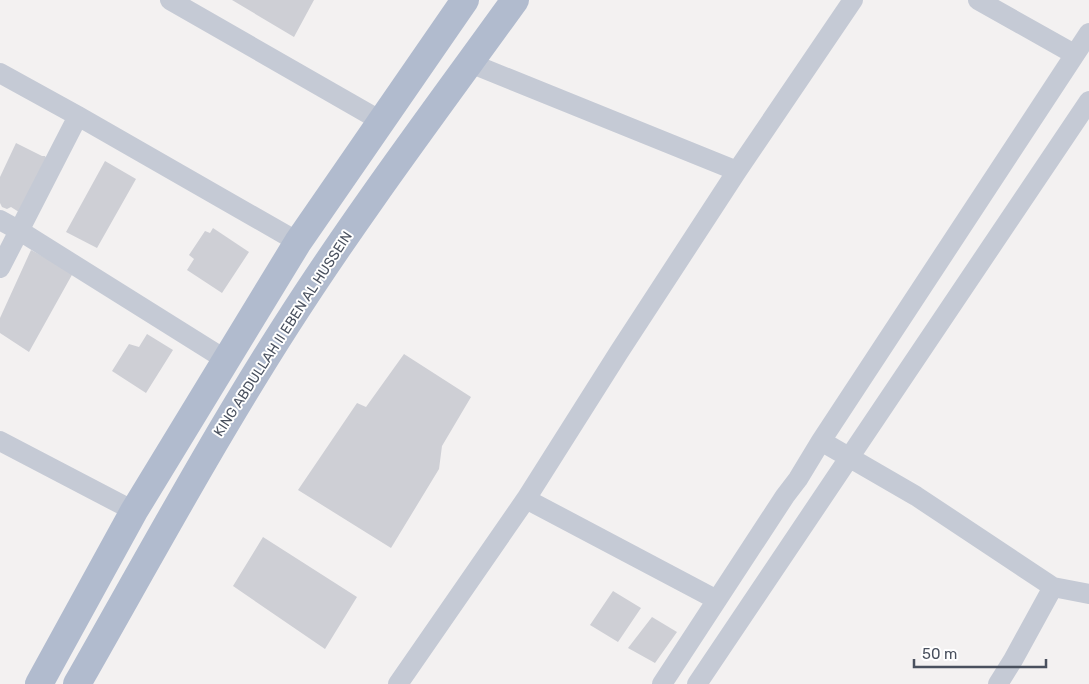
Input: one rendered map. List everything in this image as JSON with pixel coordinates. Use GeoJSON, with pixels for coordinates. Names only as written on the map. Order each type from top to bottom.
{"type":"FeatureCollection","features":[{"type":"Feature","properties":{"kind":"main road"},"geometry":{"type":"LineString","coordinates":[[40,684],[134,511],[298,242],[465,0]]}},
{"type":"Feature","properties":{"kind":"main road","name":"KING ABDULLAH II EBEN AL HUSSEIN"},"geometry":{"type":"LineString","coordinates":[[77,684],[218,437],[287,324],[350,229],[515,0]]}},
{"type":"Feature","properties":{"kind":"street"},"geometry":{"type":"LineString","coordinates":[[170,0],[381,121]]}},
{"type":"Feature","properties":{"kind":"street"},"geometry":{"type":"LineString","coordinates":[[398,684],[526,499],[737,171],[853,0]]}},
{"type":"Feature","properties":{"kind":"street"},"geometry":{"type":"LineString","coordinates":[[978,0],[1074,54]]}},
{"type":"Feature","properties":{"kind":"street"},"geometry":{"type":"LineString","coordinates":[[662,684],[1089,32]]}},
{"type":"Feature","properties":{"kind":"street"},"geometry":{"type":"LineString","coordinates":[[470,62],[737,171]]}},
{"type":"Feature","properties":{"kind":"street"},"geometry":{"type":"LineString","coordinates":[[0,73],[298,242]]}},
{"type":"Feature","properties":{"kind":"street"},"geometry":{"type":"LineString","coordinates":[[697,684],[1089,101]]}},
{"type":"Feature","properties":{"kind":"street"},"geometry":{"type":"LineString","coordinates":[[0,268],[78,116]]}},
{"type":"Feature","properties":{"kind":"street"},"geometry":{"type":"LineString","coordinates":[[0,220],[226,360]]}},
{"type":"Feature","properties":{"kind":"street"},"geometry":{"type":"LineString","coordinates":[[821,441],[916,496],[1053,587],[1089,594]]}},
{"type":"Feature","properties":{"kind":"street"},"geometry":{"type":"LineString","coordinates":[[1,445],[134,511]]}},
{"type":"Feature","properties":{"kind":"street"},"geometry":{"type":"LineString","coordinates":[[526,499],[717,600]]}},
{"type":"Feature","properties":{"kind":"street"},"geometry":{"type":"LineString","coordinates":[[998,684],[1053,587]]}},
{"type":"Feature","properties":{"kind":"building"},"geometry":{"type":"Polygon","coordinates":[[[232,0],[314,0],[294,37],[232,0]]]}},
{"type":"Feature","properties":{"kind":"building"},"geometry":{"type":"Polygon","coordinates":[[[16,143],[45,156],[50,165],[22,214],[11,207],[7,209],[2,207],[0,203],[0,177],[16,143]]]}},
{"type":"Feature","properties":{"kind":"building"},"geometry":{"type":"Polygon","coordinates":[[[105,161],[136,179],[97,248],[66,232],[105,161]]]}},
{"type":"Feature","properties":{"kind":"building"},"geometry":{"type":"Polygon","coordinates":[[[213,228],[249,252],[222,293],[187,270],[194,259],[189,255],[205,231],[210,233],[213,228]]]}},
{"type":"Feature","properties":{"kind":"building"},"geometry":{"type":"Polygon","coordinates":[[[31,250],[73,273],[29,352],[0,333],[0,318],[31,250]]]}},
{"type":"Feature","properties":{"kind":"building"},"geometry":{"type":"Polygon","coordinates":[[[147,334],[173,350],[146,393],[112,371],[129,344],[139,347],[147,334]]]}},
{"type":"Feature","properties":{"kind":"building"},"geometry":{"type":"Polygon","coordinates":[[[404,354],[471,397],[442,446],[439,469],[391,548],[298,490],[357,403],[366,407],[404,354]]]}},
{"type":"Feature","properties":{"kind":"building"},"geometry":{"type":"Polygon","coordinates":[[[263,537],[357,597],[325,649],[233,586],[263,537]]]}},
{"type":"Feature","properties":{"kind":"building"},"geometry":{"type":"Polygon","coordinates":[[[613,591],[641,608],[618,642],[590,625],[613,591]]]}},
{"type":"Feature","properties":{"kind":"building"},"geometry":{"type":"Polygon","coordinates":[[[652,617],[677,632],[655,663],[628,648],[652,617]]]}}]}
